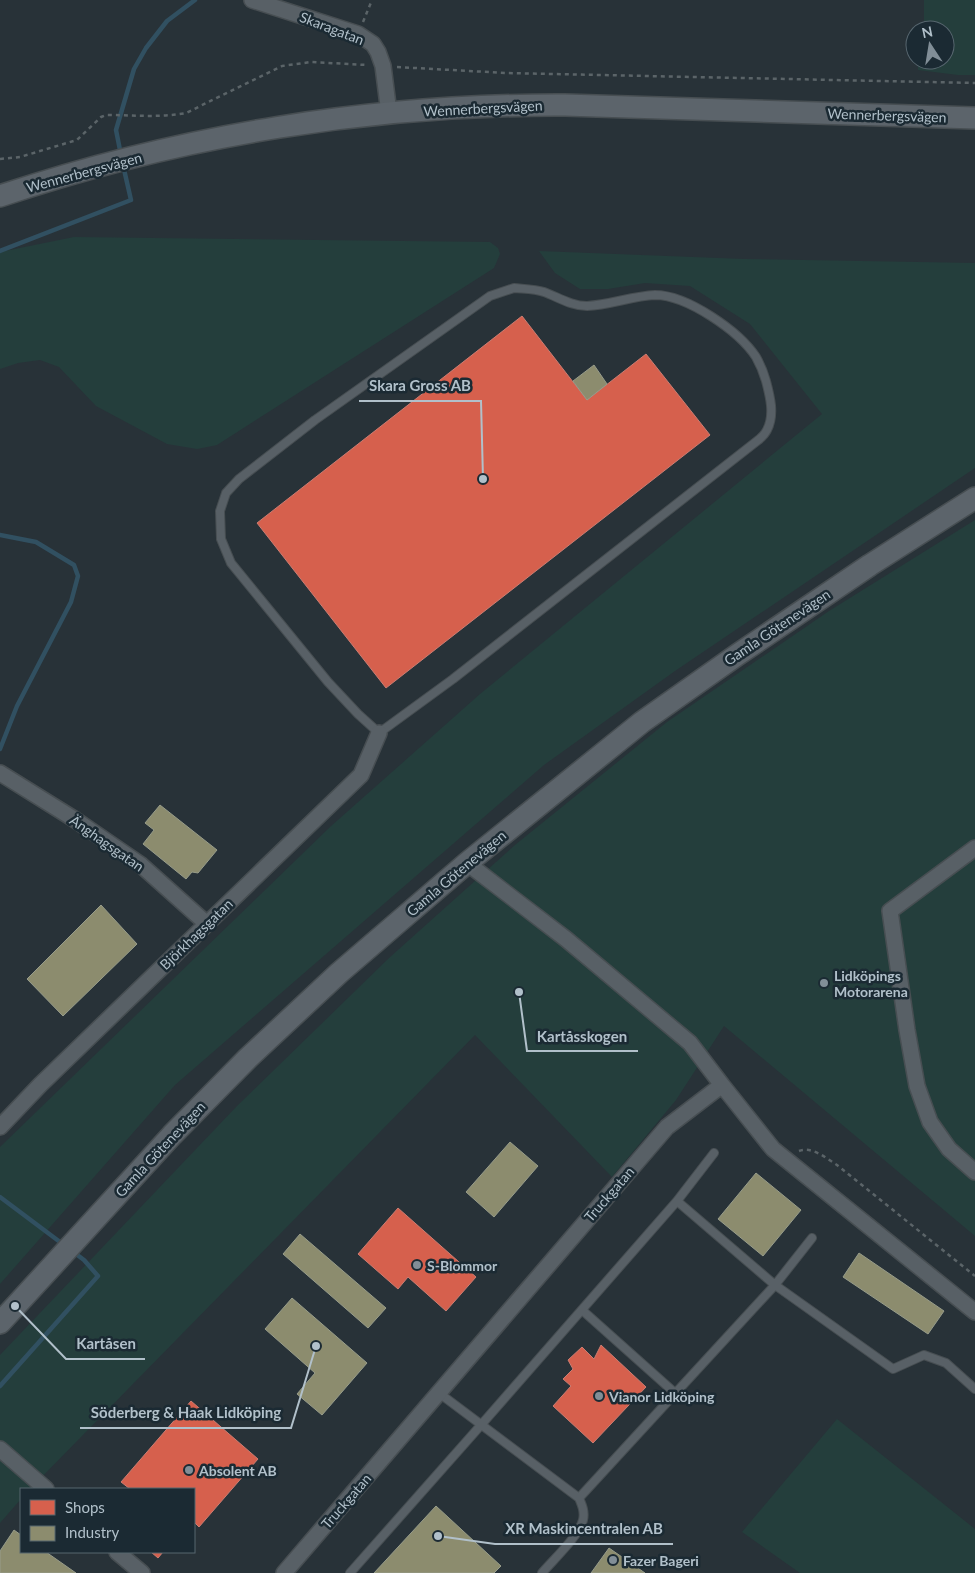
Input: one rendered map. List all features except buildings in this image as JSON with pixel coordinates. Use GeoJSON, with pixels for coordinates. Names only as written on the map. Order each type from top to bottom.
{"type":"FeatureCollection","features":[{"type":"Feature","properties":{"kind":"street","name":"Skaragatan"},"geometry":{"type":"LineString","coordinates":[[252,0],[358,34],[372,44],[383,66],[389,113]]}},
{"type":"Feature","properties":{"kind":"street","name":"Wennerbergsvägen"},"geometry":{"type":"LineString","coordinates":[[0,196],[94,168],[192,144],[310,122],[389,113],[484,106],[565,105],[975,118]]}},
{"type":"Feature","properties":{"kind":"street","name":"Gamla Götenevägen"},"geometry":{"type":"LineString","coordinates":[[0,1323],[172,1135],[248,1058],[339,973],[467,863],[642,722],[854,575],[975,498]]}},
{"type":"Feature","properties":{"kind":"street","name":"Björkhagsgatan"},"geometry":{"type":"LineString","coordinates":[[0,1127],[40,1085],[361,774],[379,733]]}},
{"type":"Feature","properties":{"kind":"street","name":"Änghagsgatan"},"geometry":{"type":"LineString","coordinates":[[0,773],[141,865],[207,924]]}},
{"type":"Feature","properties":{"kind":"street"},"geometry":{"type":"LineString","coordinates":[[975,848],[890,911],[917,1086],[930,1122],[949,1149],[975,1172]]}},
{"type":"Feature","properties":{"kind":"street"},"geometry":{"type":"LineString","coordinates":[[467,863],[566,939],[690,1043],[773,1150],[975,1312]]}},
{"type":"Feature","properties":{"kind":"street","name":"Truckgatan"},"geometry":{"type":"LineString","coordinates":[[284,1573],[667,1127],[722,1085]]}},
{"type":"Feature","properties":{"kind":"street"},"geometry":{"type":"LineString","coordinates":[[0,1449],[45,1488]]}},
{"type":"Feature","properties":{"kind":"street"},"geometry":{"type":"LineString","coordinates":[[118,1553],[142,1573]]}},
{"type":"Feature","properties":{"kind":"lane"},"geometry":{"type":"LineString","coordinates":[[514,288],[543,292],[566,302],[587,306],[637,296],[657,295],[681,300],[700,309],[742,341],[756,357],[765,378],[770,399],[771,418],[767,430],[758,441],[476,661],[379,733],[328,682],[231,563],[220,539],[220,511],[226,493],[232,486],[315,420],[490,296],[514,288]]}},
{"type":"Feature","properties":{"kind":"lane"},"geometry":{"type":"LineString","coordinates":[[350,1573],[582,1310],[676,1201],[714,1153]]}},
{"type":"Feature","properties":{"kind":"lane"},"geometry":{"type":"LineString","coordinates":[[676,1201],[774,1285],[893,1369],[924,1356],[946,1362],[975,1389]]}},
{"type":"Feature","properties":{"kind":"lane"},"geometry":{"type":"LineString","coordinates":[[579,1498],[774,1285],[812,1238]]}},
{"type":"Feature","properties":{"kind":"lane"},"geometry":{"type":"LineString","coordinates":[[582,1310],[675,1394]]}},
{"type":"Feature","properties":{"kind":"lane"},"geometry":{"type":"LineString","coordinates":[[439,1393],[579,1498],[584,1510],[584,1519],[579,1530],[542,1573]]}},
{"type":"Feature","properties":{"kind":"path"},"geometry":{"type":"LineString","coordinates":[[358,34],[372,0]]}},
{"type":"Feature","properties":{"kind":"path"},"geometry":{"type":"LineString","coordinates":[[0,159],[20,157],[77,140],[106,115],[170,116],[186,114],[282,66],[311,62],[506,73],[975,83]]}},
{"type":"Feature","properties":{"kind":"path"},"geometry":{"type":"LineString","coordinates":[[784,1158],[804,1149],[813,1150],[837,1165],[975,1276]]}},
{"type":"Feature","properties":{"kind":"green space"},"geometry":{"type":"Polygon","coordinates":[[[924,0],[975,0],[975,75],[918,70],[955,70],[955,20],[924,20],[924,0]]]}},
{"type":"Feature","properties":{"kind":"green space"},"geometry":{"type":"Polygon","coordinates":[[[74,237],[490,242],[498,248],[500,254],[494,268],[217,445],[197,449],[167,444],[96,406],[59,367],[40,360],[18,363],[0,369],[0,252],[74,237]]]}},
{"type":"Feature","properties":{"kind":"green space"},"geometry":{"type":"Polygon","coordinates":[[[539,251],[744,259],[975,263],[975,468],[675,671],[544,765],[175,1085],[0,1284],[0,1147],[330,827],[480,694],[822,414],[750,324],[690,286],[645,283],[608,289],[580,289],[555,273],[539,251]]]}},
{"type":"Feature","properties":{"kind":"green space"},"geometry":{"type":"Polygon","coordinates":[[[975,520],[975,1236],[724,1026],[676,1100],[612,1177],[475,1035],[31,1488],[20,1488],[20,1500],[0,1523],[0,1355],[237,1106],[389,958],[515,845],[667,722],[829,611],[975,520]]]}},
{"type":"Feature","properties":{"kind":"green space"},"geometry":{"type":"Polygon","coordinates":[[[837,1419],[975,1529],[975,1573],[800,1573],[742,1532],[837,1419]]]}},
{"type":"Feature","properties":{"kind":"waterway"},"geometry":{"type":"LineString","coordinates":[[121,155],[116,130],[134,69],[146,48],[167,21],[195,0]]}},
{"type":"Feature","properties":{"kind":"waterway"},"geometry":{"type":"LineString","coordinates":[[0,251],[131,200],[123,165]]}},
{"type":"Feature","properties":{"kind":"waterway"},"geometry":{"type":"LineString","coordinates":[[0,535],[36,542],[74,565],[78,576],[71,602],[17,706],[0,749]]}},
{"type":"Feature","properties":{"kind":"waterway"},"geometry":{"type":"LineString","coordinates":[[0,1197],[64,1245]]}},
{"type":"Feature","properties":{"kind":"waterway"},"geometry":{"type":"LineString","coordinates":[[0,1386],[98,1276],[84,1260],[72,1251]]}},
{"type":"Feature","properties":{"kind":"place","name":"Skara Gross AB"},"geometry":{"type":"Point","coordinates":[483,479]}},
{"type":"Feature","properties":{"kind":"place","name":"Lidköpings Motorarena"},"geometry":{"type":"Point","coordinates":[824,983]}},
{"type":"Feature","properties":{"kind":"place","name":"Kartåsskogen"},"geometry":{"type":"Point","coordinates":[519,992]}},
{"type":"Feature","properties":{"kind":"place","name":"S-Blommor"},"geometry":{"type":"Point","coordinates":[417,1265]}},
{"type":"Feature","properties":{"kind":"place","name":"Kartåsen"},"geometry":{"type":"Point","coordinates":[15,1306]}},
{"type":"Feature","properties":{"kind":"place","name":"Söderberg & Haak Lidköping"},"geometry":{"type":"Point","coordinates":[316,1346]}},
{"type":"Feature","properties":{"kind":"place","name":"Vianor Lidköping"},"geometry":{"type":"Point","coordinates":[599,1396]}},
{"type":"Feature","properties":{"kind":"place","name":"Absolent AB"},"geometry":{"type":"Point","coordinates":[189,1470]}},
{"type":"Feature","properties":{"kind":"place","name":"XR Maskincentralen AB"},"geometry":{"type":"Point","coordinates":[438,1536]}},
{"type":"Feature","properties":{"kind":"place","name":"Fazer Bageri"},"geometry":{"type":"Point","coordinates":[613,1560]}}]}
